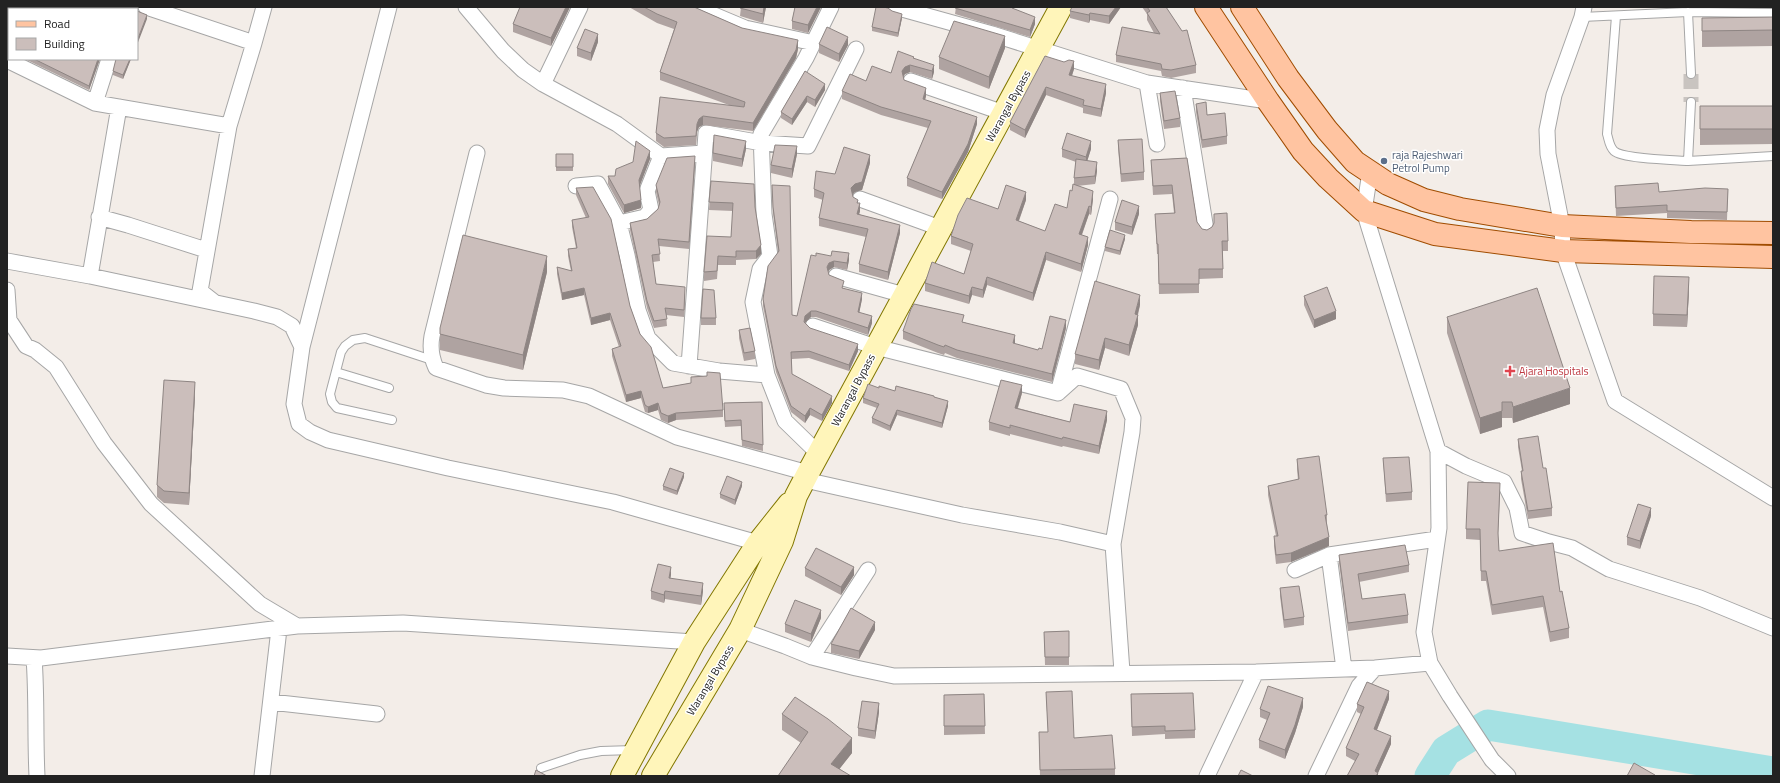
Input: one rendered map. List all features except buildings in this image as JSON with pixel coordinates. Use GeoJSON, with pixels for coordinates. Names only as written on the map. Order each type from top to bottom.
{"type":"FeatureCollection","features":[{"type":"Feature","properties":{"kind":"main road","name":"Warangal Bypass"},"geometry":{"type":"LineString","coordinates":[[653,776],[740,630],[782,542],[803,483],[940,228],[1039,49],[1060,7]]}},
{"type":"Feature","properties":{"kind":"main road"},"geometry":{"type":"LineString","coordinates":[[1206,7],[1303,151],[1328,178],[1364,211],[1435,234],[1563,251],[1773,257]]}},
{"type":"Feature","properties":{"kind":"main road"},"geometry":{"type":"LineString","coordinates":[[1242,7],[1288,78],[1327,130],[1355,162],[1388,184],[1424,200],[1460,209],[1562,226],[1691,232],[1773,233]]}},
{"type":"Feature","properties":{"kind":"main road"},"geometry":{"type":"LineString","coordinates":[[622,776],[694,642],[758,543],[803,483]]}},
{"type":"Feature","properties":{"kind":"street"},"geometry":{"type":"LineString","coordinates":[[146,7],[254,43]]}},
{"type":"Feature","properties":{"kind":"street"},"geometry":{"type":"LineString","coordinates":[[214,302],[200,291],[206,250],[229,126],[264,7]]}},
{"type":"Feature","properties":{"kind":"street"},"geometry":{"type":"LineString","coordinates":[[389,7],[302,346],[294,404],[299,424],[310,432],[328,440],[448,468],[613,502],[758,543]]}},
{"type":"Feature","properties":{"kind":"street"},"geometry":{"type":"LineString","coordinates":[[466,7],[503,52],[523,70],[543,84],[616,124],[661,156],[704,153]]}},
{"type":"Feature","properties":{"kind":"street"},"geometry":{"type":"LineString","coordinates":[[543,84],[580,7]]}},
{"type":"Feature","properties":{"kind":"street"},"geometry":{"type":"LineString","coordinates":[[819,454],[785,421],[766,375],[753,302],[760,269],[770,256],[764,214],[761,134],[806,58],[831,7]]}},
{"type":"Feature","properties":{"kind":"street"},"geometry":{"type":"LineString","coordinates":[[895,7],[937,13],[1039,49],[1147,83],[1268,101]]}},
{"type":"Feature","properties":{"kind":"street"},"geometry":{"type":"LineString","coordinates":[[702,8],[745,28],[814,43]]}},
{"type":"Feature","properties":{"kind":"street"},"geometry":{"type":"LineString","coordinates":[[1583,12],[1554,95],[1547,130],[1548,154],[1562,226],[1563,251],[1615,401],[1773,498]]}},
{"type":"Feature","properties":{"kind":"street"},"geometry":{"type":"LineString","coordinates":[[689,366],[706,133],[762,143],[808,146],[856,49]]}},
{"type":"Feature","properties":{"kind":"street"},"geometry":{"type":"LineString","coordinates":[[7,60],[95,103],[229,126]]}},
{"type":"Feature","properties":{"kind":"street"},"geometry":{"type":"LineString","coordinates":[[95,103],[109,60]]}},
{"type":"Feature","properties":{"kind":"street"},"geometry":{"type":"LineString","coordinates":[[911,81],[1004,113]]}},
{"type":"Feature","properties":{"kind":"street"},"geometry":{"type":"LineString","coordinates":[[1147,83],[1157,144]]}},
{"type":"Feature","properties":{"kind":"street"},"geometry":{"type":"LineString","coordinates":[[1184,88],[1206,230]]}},
{"type":"Feature","properties":{"kind":"street"},"geometry":{"type":"LineString","coordinates":[[90,276],[119,107]]}},
{"type":"Feature","properties":{"kind":"street"},"geometry":{"type":"LineString","coordinates":[[477,153],[432,336],[430,347],[432,360],[436,368],[486,385],[504,388],[563,390],[588,396],[678,437],[803,483],[962,515],[1060,532],[1113,544]]}},
{"type":"Feature","properties":{"kind":"street"},"geometry":{"type":"LineString","coordinates":[[619,223],[645,217],[651,210],[648,191],[661,156]]}},
{"type":"Feature","properties":{"kind":"street"},"geometry":{"type":"LineString","coordinates":[[1370,172],[1364,211],[1438,451],[1439,528],[1424,632],[1430,663],[1492,760],[1508,776]]}},
{"type":"Feature","properties":{"kind":"street"},"geometry":{"type":"LineString","coordinates":[[576,186],[598,184],[619,223],[638,310],[648,338],[673,363],[719,371],[766,375]]}},
{"type":"Feature","properties":{"kind":"street"},"geometry":{"type":"LineString","coordinates":[[1058,394],[1110,198]]}},
{"type":"Feature","properties":{"kind":"street"},"geometry":{"type":"LineString","coordinates":[[860,199],[940,228]]}},
{"type":"Feature","properties":{"kind":"street"},"geometry":{"type":"LineString","coordinates":[[99,217],[128,224],[206,250]]}},
{"type":"Feature","properties":{"kind":"street"},"geometry":{"type":"LineString","coordinates":[[7,261],[90,276],[277,317],[292,326],[302,346]]}},
{"type":"Feature","properties":{"kind":"street"},"geometry":{"type":"LineString","coordinates":[[836,276],[904,295]]}},
{"type":"Feature","properties":{"kind":"street"},"geometry":{"type":"LineString","coordinates":[[7,290],[10,320],[26,346],[35,350],[56,367],[104,443],[151,504],[260,604],[297,626]]}},
{"type":"Feature","properties":{"kind":"street"},"geometry":{"type":"LineString","coordinates":[[813,326],[876,347],[1058,394]]}},
{"type":"Feature","properties":{"kind":"street"},"geometry":{"type":"LineString","coordinates":[[1058,394],[1077,376],[1121,389],[1133,418],[1132,432],[1113,544],[1122,672]]}},
{"type":"Feature","properties":{"kind":"street"},"geometry":{"type":"LineString","coordinates":[[1438,451],[1466,466],[1504,482],[1517,508],[1522,533],[1572,548],[1609,568],[1700,598],[1773,628]]}},
{"type":"Feature","properties":{"kind":"street"},"geometry":{"type":"LineString","coordinates":[[1295,570],[1329,555],[1437,539]]}},
{"type":"Feature","properties":{"kind":"street"},"geometry":{"type":"LineString","coordinates":[[1329,555],[1344,669]]}},
{"type":"Feature","properties":{"kind":"street"},"geometry":{"type":"LineString","coordinates":[[812,657],[868,570]]}},
{"type":"Feature","properties":{"kind":"street"},"geometry":{"type":"LineString","coordinates":[[7,656],[34,658],[297,626],[403,623],[694,642]]}},
{"type":"Feature","properties":{"kind":"street"},"geometry":{"type":"LineString","coordinates":[[262,776],[279,629]]}},
{"type":"Feature","properties":{"kind":"street"},"geometry":{"type":"LineString","coordinates":[[740,630],[812,657],[894,676],[1122,672],[1256,672],[1374,668],[1430,663]]}},
{"type":"Feature","properties":{"kind":"street"},"geometry":{"type":"LineString","coordinates":[[34,658],[36,684],[35,723],[37,776]]}},
{"type":"Feature","properties":{"kind":"street"},"geometry":{"type":"LineString","coordinates":[[1316,776],[1359,686],[1374,668]]}},
{"type":"Feature","properties":{"kind":"street"},"geometry":{"type":"LineString","coordinates":[[1206,776],[1256,672]]}},
{"type":"Feature","properties":{"kind":"street"},"geometry":{"type":"LineString","coordinates":[[271,702],[377,714]]}},
{"type":"Feature","properties":{"kind":"lane"},"geometry":{"type":"LineString","coordinates":[[1583,12],[1616,16],[1688,12],[1773,14]]}},
{"type":"Feature","properties":{"kind":"lane"},"geometry":{"type":"LineString","coordinates":[[1688,12],[1691,74]]}},
{"type":"Feature","properties":{"kind":"lane"},"geometry":{"type":"LineString","coordinates":[[1616,16],[1607,134],[1610,146],[1615,152],[1638,157],[1688,161],[1773,156]]}},
{"type":"Feature","properties":{"kind":"lane"},"geometry":{"type":"LineString","coordinates":[[1688,161],[1691,102]]}},
{"type":"Feature","properties":{"kind":"lane"},"geometry":{"type":"LineString","coordinates":[[392,420],[337,408],[332,402],[330,394],[345,346],[353,340],[365,338],[432,360]]}},
{"type":"Feature","properties":{"kind":"lane"},"geometry":{"type":"LineString","coordinates":[[336,372],[389,388]]}},
{"type":"Feature","properties":{"kind":"lane"},"geometry":{"type":"LineString","coordinates":[[541,768],[580,755],[601,751],[636,750]]}},
{"type":"Feature","properties":{"kind":"waterway"},"geometry":{"type":"LineString","coordinates":[[1430,776],[1446,751],[1488,725],[1773,772]]}},
{"type":"Feature","properties":{"kind":"tunnel"},"geometry":{"type":"LineString","coordinates":[[1691,74],[1691,102]]}},
{"type":"Feature","properties":{"kind":"place","name":"raja Rajeshwari Petrol Pump"},"geometry":{"type":"Point","coordinates":[1384,161]}},
{"type":"Feature","properties":{"kind":"place","name":"Ajara Hospitals"},"geometry":{"type":"Point","coordinates":[1510,371]}}]}
